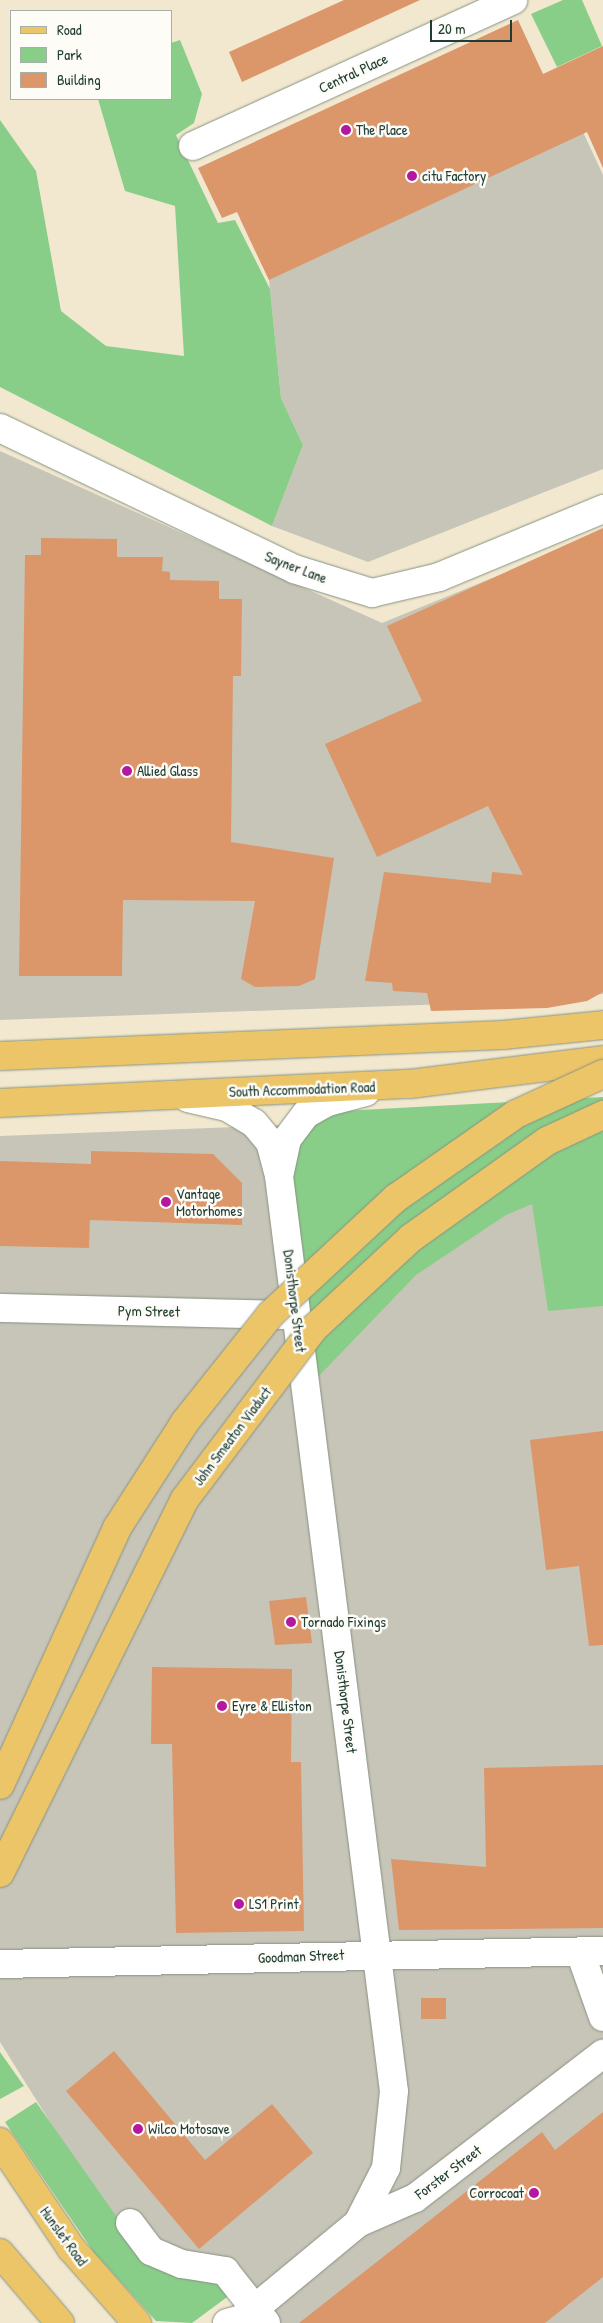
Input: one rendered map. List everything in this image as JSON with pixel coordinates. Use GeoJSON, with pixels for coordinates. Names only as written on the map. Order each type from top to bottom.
{"type":"FeatureCollection","features":[{"type":"Feature","properties":{"kind":"main road"},"geometry":{"type":"LineString","coordinates":[[0,1056],[503,1035],[603,1025]]}},
{"type":"Feature","properties":{"kind":"main road","name":"South Accommodation Road"},"geometry":{"type":"LineString","coordinates":[[0,1103],[148,1094],[410,1084],[603,1060]]}},
{"type":"Feature","properties":{"kind":"main road"},"geometry":{"type":"LineString","coordinates":[[0,1785],[117,1528],[185,1422],[271,1314],[396,1198],[516,1114],[603,1074]]}},
{"type":"Feature","properties":{"kind":"main road","name":"John Smeaton Viaduct"},"geometry":{"type":"LineString","coordinates":[[0,1873],[185,1499],[313,1330],[410,1238],[547,1141],[603,1115]]}},
{"type":"Feature","properties":{"kind":"main road","name":"Hunslet Road"},"geometry":{"type":"LineString","coordinates":[[0,2142],[71,2248],[137,2323]]}},
{"type":"Feature","properties":{"kind":"main road"},"geometry":{"type":"LineString","coordinates":[[2,2257],[60,2323]]}},
{"type":"Feature","properties":{"kind":"street","name":"Central Place"},"geometry":{"type":"LineString","coordinates":[[193,146],[513,0]]}},
{"type":"Feature","properties":{"kind":"street","name":"Sayner Lane"},"geometry":{"type":"LineString","coordinates":[[0,428],[294,569],[372,593],[439,577],[603,509]]}},
{"type":"Feature","properties":{"kind":"street","name":"Donisthorpe Street"},"geometry":{"type":"LineString","coordinates":[[279,1176],[287,1139],[306,1114],[346,1096],[410,1084]]}},
{"type":"Feature","properties":{"kind":"street","name":"Donisthorpe Street"},"geometry":{"type":"LineString","coordinates":[[148,1094],[206,1101],[242,1114],[270,1142],[279,1176],[394,2091],[393,2131],[386,2168],[358,2223]]}},
{"type":"Feature","properties":{"kind":"street","name":"Pym Street"},"geometry":{"type":"LineString","coordinates":[[0,1308],[297,1315]]}},
{"type":"Feature","properties":{"kind":"street","name":"Goodman Street"},"geometry":{"type":"LineString","coordinates":[[0,1964],[378,1954],[592,1952]]}},
{"type":"Feature","properties":{"kind":"street"},"geometry":{"type":"LineString","coordinates":[[592,1952],[603,2018]]}},
{"type":"Feature","properties":{"kind":"street","name":"Forster Street"},"geometry":{"type":"LineString","coordinates":[[246,2319],[358,2223],[415,2198],[603,2054]]}},
{"type":"Feature","properties":{"kind":"street"},"geometry":{"type":"LineString","coordinates":[[130,2223],[151,2251],[182,2264],[225,2270],[246,2319]]}},
{"type":"Feature","properties":{"kind":"shaded area"},"geometry":{"type":"Polygon","coordinates":[[[555,72],[603,175],[603,469],[368,562],[272,526],[303,445],[281,398],[269,280],[240,219],[555,72]]]}},
{"type":"Feature","properties":{"kind":"shaded area"},"geometry":{"type":"Polygon","coordinates":[[[0,451],[382,623],[603,533],[603,994],[529,1001],[0,1020],[0,451]]]}},
{"type":"Feature","properties":{"kind":"shaded area"},"geometry":{"type":"Polygon","coordinates":[[[603,1102],[603,2323],[257,2323],[234,2292],[206,2281],[181,2278],[145,2257],[67,2149],[0,2042],[0,1136],[365,1122],[603,1102]]]}},
{"type":"Feature","properties":{"kind":"green space"},"geometry":{"type":"Polygon","coordinates":[[[563,0],[582,0],[602,46],[557,67],[531,14],[563,0]]]}},
{"type":"Feature","properties":{"kind":"green space"},"geometry":{"type":"Polygon","coordinates":[[[180,40],[202,94],[194,123],[176,135],[218,223],[235,220],[270,289],[281,398],[303,445],[272,526],[0,387],[0,120],[36,171],[61,311],[106,346],[184,356],[175,206],[125,191],[98,100],[172,100],[172,43],[180,40]]]}},
{"type":"Feature","properties":{"kind":"green space"},"geometry":{"type":"Polygon","coordinates":[[[603,1097],[603,1306],[548,1311],[532,1204],[506,1215],[416,1275],[318,1377],[281,1153],[323,1112],[603,1097]]]}},
{"type":"Feature","properties":{"kind":"green space"},"geometry":{"type":"Polygon","coordinates":[[[0,2052],[24,2086],[0,2099],[0,2052]]]}},
{"type":"Feature","properties":{"kind":"green space"},"geometry":{"type":"Polygon","coordinates":[[[36,2102],[145,2257],[181,2278],[226,2280],[234,2292],[192,2323],[156,2321],[93,2251],[5,2122],[36,2102]]]}},
{"type":"Feature","properties":{"kind":"building"},"geometry":{"type":"Polygon","coordinates":[[[344,0],[420,0],[242,82],[229,52],[344,0]]]}},
{"type":"Feature","properties":{"kind":"building"},"geometry":{"type":"Polygon","coordinates":[[[518,20],[543,74],[603,46],[603,168],[587,132],[269,280],[237,212],[222,218],[198,168],[518,20]]]}},
{"type":"Feature","properties":{"kind":"building"},"geometry":{"type":"Polygon","coordinates":[[[603,528],[603,992],[587,1001],[547,1008],[431,1011],[427,993],[393,991],[392,983],[365,981],[384,872],[491,883],[492,872],[523,875],[488,806],[377,857],[325,744],[422,701],[387,626],[603,528]]]}},
{"type":"Feature","properties":{"kind":"building","name":"Allied Glass"},"geometry":{"type":"Polygon","coordinates":[[[41,538],[117,539],[117,557],[163,557],[162,571],[170,572],[170,580],[219,581],[219,599],[242,599],[241,676],[233,676],[231,842],[334,858],[315,979],[299,986],[255,987],[241,979],[255,901],[123,900],[122,976],[19,976],[25,555],[41,555],[41,538]]]}},
{"type":"Feature","properties":{"kind":"building"},"geometry":{"type":"Polygon","coordinates":[[[91,1151],[213,1154],[242,1183],[242,1225],[90,1220],[89,1248],[0,1246],[0,1161],[91,1164],[91,1151]]]}},
{"type":"Feature","properties":{"kind":"building"},"geometry":{"type":"Polygon","coordinates":[[[603,1431],[603,1645],[589,1646],[579,1566],[546,1570],[530,1440],[603,1431]]]}},
{"type":"Feature","properties":{"kind":"building","name":"Tornado Fixings"},"geometry":{"type":"Polygon","coordinates":[[[306,1597],[312,1643],[275,1645],[269,1601],[306,1597]]]}},
{"type":"Feature","properties":{"kind":"building"},"geometry":{"type":"Polygon","coordinates":[[[152,1667],[292,1669],[291,1762],[301,1762],[304,1931],[176,1933],[172,1744],[151,1744],[152,1667]]]}},
{"type":"Feature","properties":{"kind":"building"},"geometry":{"type":"Polygon","coordinates":[[[603,1765],[603,1928],[399,1930],[391,1859],[486,1867],[484,1768],[603,1765]]]}},
{"type":"Feature","properties":{"kind":"building"},"geometry":{"type":"Polygon","coordinates":[[[421,1998],[446,1998],[446,2019],[421,2019],[421,1998]]]}},
{"type":"Feature","properties":{"kind":"building","name":"Wilco Motosave"},"geometry":{"type":"Polygon","coordinates":[[[114,2051],[205,2160],[272,2104],[313,2153],[199,2249],[66,2091],[114,2051]]]}},
{"type":"Feature","properties":{"kind":"building","name":"Corrocoat"},"geometry":{"type":"Polygon","coordinates":[[[603,2112],[603,2277],[545,2323],[299,2323],[542,2132],[555,2150],[603,2112]]]}},
{"type":"Feature","properties":{"kind":"place","name":"The Place"},"geometry":{"type":"Point","coordinates":[346,130]}},
{"type":"Feature","properties":{"kind":"place","name":"citu Factory"},"geometry":{"type":"Point","coordinates":[412,176]}},
{"type":"Feature","properties":{"kind":"place","name":"Allied Glass"},"geometry":{"type":"Point","coordinates":[127,771]}},
{"type":"Feature","properties":{"kind":"place","name":"Vantage Motorhomes"},"geometry":{"type":"Point","coordinates":[166,1202]}},
{"type":"Feature","properties":{"kind":"place","name":"Tornado Fixings"},"geometry":{"type":"Point","coordinates":[291,1622]}},
{"type":"Feature","properties":{"kind":"place","name":"Eyre & Elliston"},"geometry":{"type":"Point","coordinates":[222,1706]}},
{"type":"Feature","properties":{"kind":"place","name":"LS1 Print"},"geometry":{"type":"Point","coordinates":[239,1904]}},
{"type":"Feature","properties":{"kind":"place","name":"Wilco Motosave"},"geometry":{"type":"Point","coordinates":[138,2129]}},
{"type":"Feature","properties":{"kind":"place","name":"Corrocoat"},"geometry":{"type":"Point","coordinates":[534,2193]}}]}
